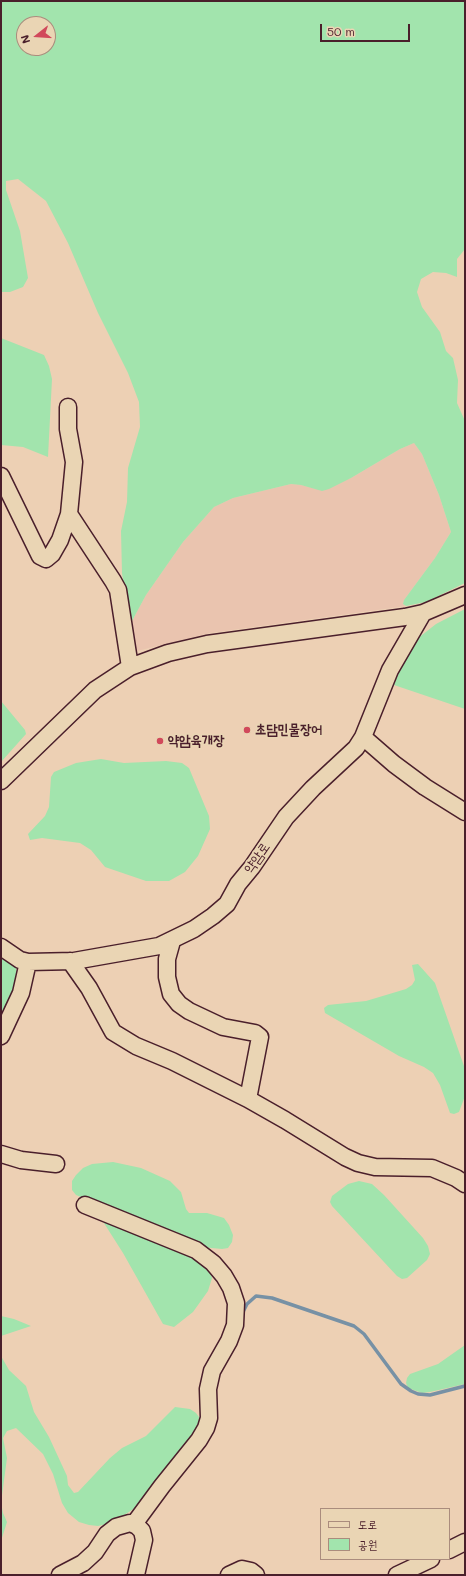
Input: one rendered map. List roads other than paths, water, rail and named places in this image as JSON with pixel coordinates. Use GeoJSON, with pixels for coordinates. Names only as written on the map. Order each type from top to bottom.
{"type":"FeatureCollection","features":[{"type":"Feature","properties":{"kind":"street"},"geometry":{"type":"LineString","coordinates":[[1,476],[40,556],[46,558],[52,554],[60,540],[69,514],[74,462],[68,429],[68,407]]}},
{"type":"Feature","properties":{"kind":"street"},"geometry":{"type":"LineString","coordinates":[[69,514],[118,590],[130,667]]}},
{"type":"Feature","properties":{"kind":"street"},"geometry":{"type":"LineString","coordinates":[[1,781],[7,766],[95,690],[130,667],[168,653],[207,644],[405,617],[423,613],[465,595]]}},
{"type":"Feature","properties":{"kind":"street","name":"약암로"},"geometry":{"type":"LineString","coordinates":[[1,947],[20,960],[28,962],[70,961],[134,952],[172,941],[194,929],[227,904],[238,884],[252,867],[286,817],[313,788],[351,755],[363,737],[390,670],[423,613]]}},
{"type":"Feature","properties":{"kind":"street"},"geometry":{"type":"LineString","coordinates":[[363,737],[394,764],[425,787],[465,812]]}},
{"type":"Feature","properties":{"kind":"street"},"geometry":{"type":"LineString","coordinates":[[172,941],[167,959],[167,977],[171,994],[179,1004],[189,1011],[223,1027],[255,1033],[260,1037],[248,1099]]}},
{"type":"Feature","properties":{"kind":"street"},"geometry":{"type":"LineString","coordinates":[[70,961],[89,988],[113,1032],[136,1046],[172,1061],[248,1099],[358,1164],[375,1167],[432,1168],[456,1178],[465,1184]]}},
{"type":"Feature","properties":{"kind":"street"},"geometry":{"type":"LineString","coordinates":[[1,1036],[21,993],[28,962]]}},
{"type":"Feature","properties":{"kind":"street"},"geometry":{"type":"LineString","coordinates":[[1,1154],[21,1160],[56,1164]]}},
{"type":"Feature","properties":{"kind":"street"},"geometry":{"type":"LineString","coordinates":[[85,1205],[196,1250],[213,1263],[224,1276],[231,1288],[236,1303],[236,1325],[212,1371],[208,1389],[209,1418],[206,1428],[199,1440],[134,1524]]}},
{"type":"Feature","properties":{"kind":"street"},"geometry":{"type":"LineString","coordinates":[[60,1575],[83,1563],[95,1552],[107,1534],[123,1524],[134,1524],[142,1531],[144,1540],[136,1575]]}},
{"type":"Feature","properties":{"kind":"street"},"geometry":{"type":"LineString","coordinates":[[450,1550],[465,1542]]}},
{"type":"Feature","properties":{"kind":"street"},"geometry":{"type":"LineString","coordinates":[[397,1575],[429,1560]]}},
{"type":"Feature","properties":{"kind":"street"},"geometry":{"type":"LineString","coordinates":[[229,1575],[242,1569],[251,1571],[256,1575]]}},
{"type":"Feature","properties":{"kind":"waterway"},"geometry":{"type":"LineString","coordinates":[[242,1314],[247,1304],[256,1296],[272,1298],[354,1326],[364,1334],[401,1384],[411,1391],[418,1394],[430,1395],[465,1386]]}},
{"type":"Feature","properties":{"kind":"place","name":"초담민물장어"},"geometry":{"type":"Point","coordinates":[247,730]}},
{"type":"Feature","properties":{"kind":"place","name":"약암육개장"},"geometry":{"type":"Point","coordinates":[160,741]}}]}
